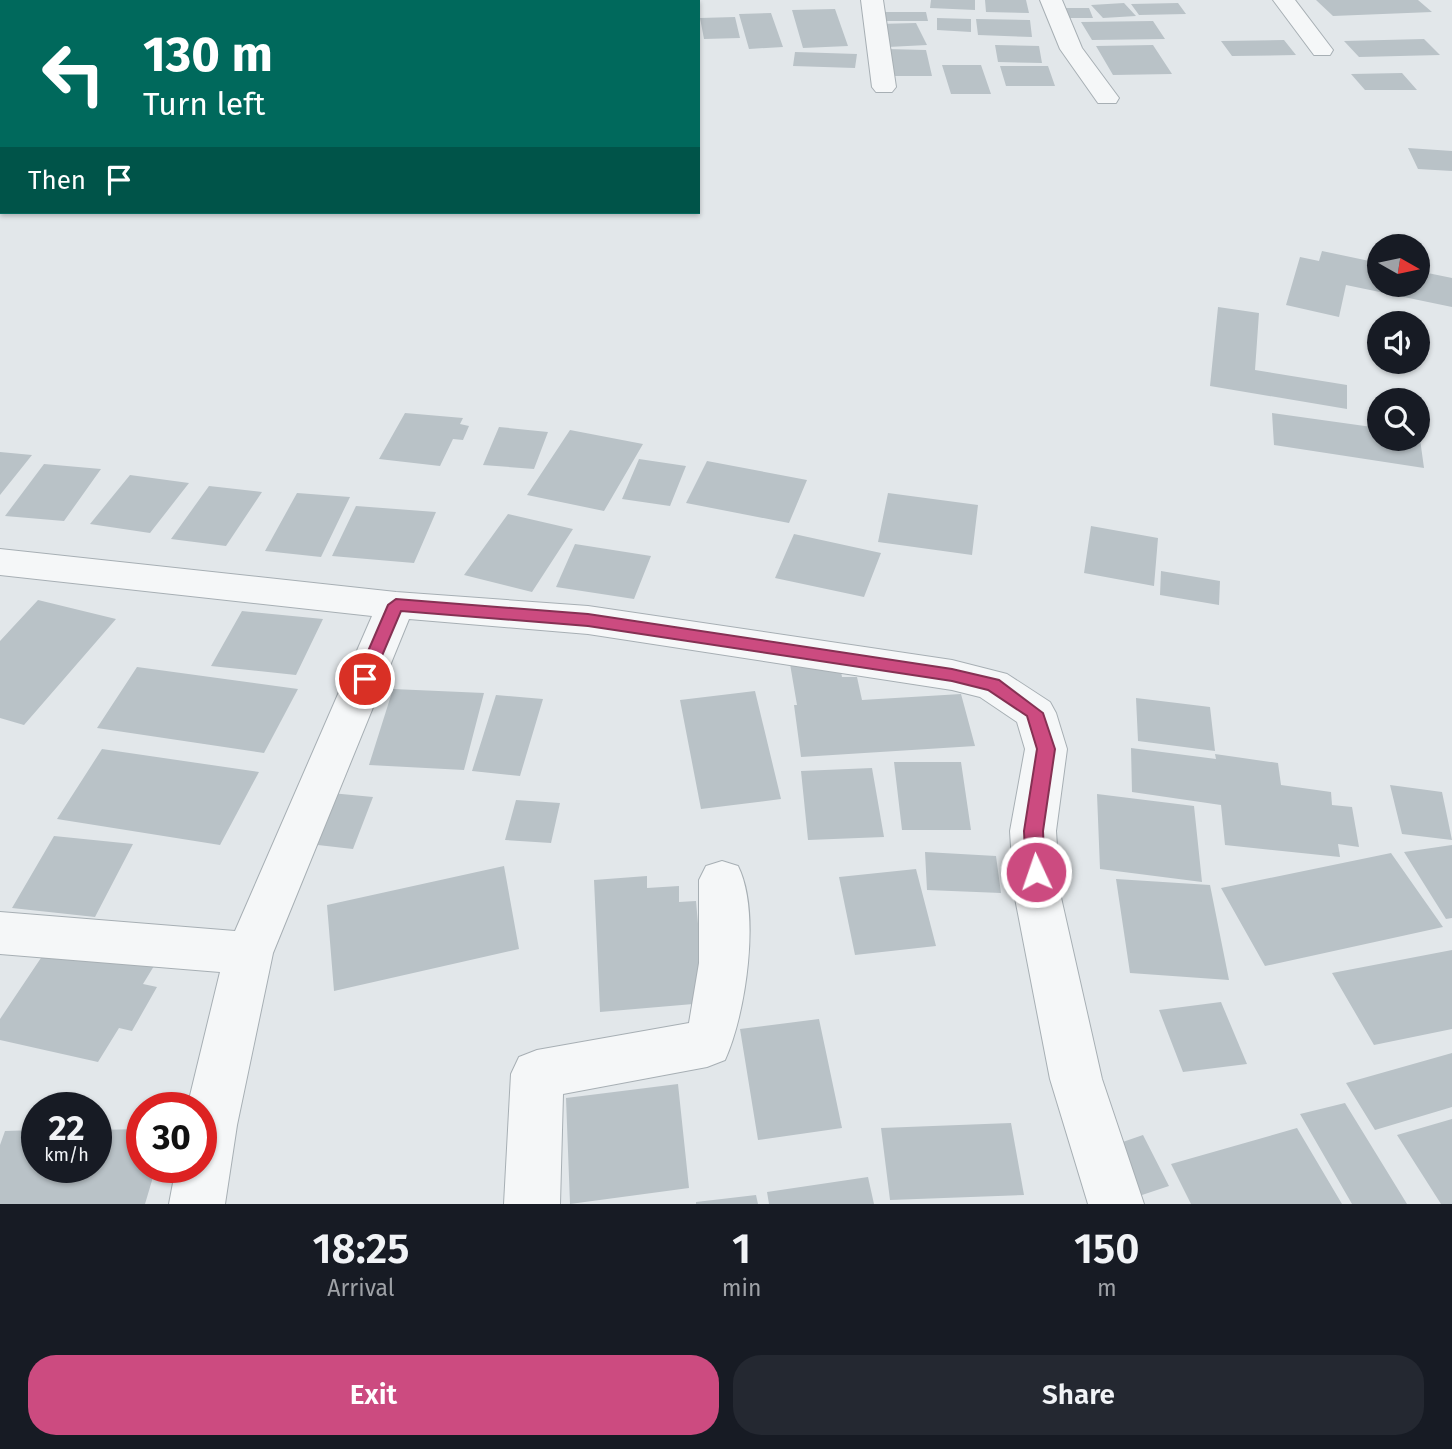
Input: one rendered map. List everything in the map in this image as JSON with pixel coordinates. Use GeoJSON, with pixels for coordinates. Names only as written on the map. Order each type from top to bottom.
{"type":"FeatureCollection","features":[{"type":"Feature","properties":{"kind":"street"},"geometry":{"type":"LineString","coordinates":[[872,0],[884,87]]}},
{"type":"Feature","properties":{"kind":"street"},"geometry":{"type":"LineString","coordinates":[[1051,0],[1072,49],[1107,98]]}},
{"type":"Feature","properties":{"kind":"street"},"geometry":{"type":"LineString","coordinates":[[1284,0],[1321,50]]}},
{"type":"Feature","properties":{"kind":"street"},"geometry":{"type":"LineString","coordinates":[[0,562],[396,605],[588,620],[952,675],[993,685],[1035,713],[1046,749],[1033,831],[1037,893],[1076,1079],[1116,1204]]}},
{"type":"Feature","properties":{"kind":"street"},"geometry":{"type":"LineString","coordinates":[[197,1204],[209,1125],[250,953],[396,605]]}},
{"type":"Feature","properties":{"kind":"street"},"geometry":{"type":"LineString","coordinates":[[532,1204],[537,1074],[707,1043],[719,1016],[723,985],[722,880]]}},
{"type":"Feature","properties":{"kind":"street"},"geometry":{"type":"LineString","coordinates":[[0,933],[250,953]]}},
{"type":"Feature","properties":{"kind":"building"},"geometry":{"type":"Polygon","coordinates":[[[931,0],[975,0],[975,10],[930,8],[931,0]]]}},
{"type":"Feature","properties":{"kind":"building"},"geometry":{"type":"Polygon","coordinates":[[[985,0],[1026,0],[1029,13],[986,12],[985,0]]]}},
{"type":"Feature","properties":{"kind":"building"},"geometry":{"type":"Polygon","coordinates":[[[1316,0],[1418,0],[1432,12],[1333,16],[1316,0]]]}},
{"type":"Feature","properties":{"kind":"building"},"geometry":{"type":"Polygon","coordinates":[[[1124,3],[1136,16],[1103,18],[1091,5],[1124,3]]]}},
{"type":"Feature","properties":{"kind":"building"},"geometry":{"type":"Polygon","coordinates":[[[1178,3],[1186,14],[1139,15],[1131,4],[1178,3]]]}},
{"type":"Feature","properties":{"kind":"building"},"geometry":{"type":"Polygon","coordinates":[[[1059,8],[1089,8],[1093,18],[1064,18],[1059,8]]]}},
{"type":"Feature","properties":{"kind":"building"},"geometry":{"type":"Polygon","coordinates":[[[835,9],[848,46],[803,48],[792,10],[835,9]]]}},
{"type":"Feature","properties":{"kind":"building"},"geometry":{"type":"Polygon","coordinates":[[[878,12],[926,12],[928,21],[880,21],[878,12]]]}},
{"type":"Feature","properties":{"kind":"building"},"geometry":{"type":"Polygon","coordinates":[[[771,13],[783,47],[749,49],[739,14],[771,13]]]}},
{"type":"Feature","properties":{"kind":"building"},"geometry":{"type":"Polygon","coordinates":[[[735,17],[740,38],[704,39],[700,18],[735,17]]]}},
{"type":"Feature","properties":{"kind":"building"},"geometry":{"type":"Polygon","coordinates":[[[937,18],[971,19],[971,32],[937,30],[937,18]]]}},
{"type":"Feature","properties":{"kind":"building"},"geometry":{"type":"Polygon","coordinates":[[[976,19],[1030,20],[1032,37],[978,35],[976,19]]]}},
{"type":"Feature","properties":{"kind":"building"},"geometry":{"type":"Polygon","coordinates":[[[1153,21],[1165,39],[1092,40],[1081,22],[1153,21]]]}},
{"type":"Feature","properties":{"kind":"building"},"geometry":{"type":"Polygon","coordinates":[[[916,23],[927,45],[888,47],[878,24],[916,23]]]}},
{"type":"Feature","properties":{"kind":"building"},"geometry":{"type":"Polygon","coordinates":[[[1424,39],[1440,55],[1359,57],[1344,41],[1424,39]]]}},
{"type":"Feature","properties":{"kind":"building"},"geometry":{"type":"Polygon","coordinates":[[[1284,40],[1296,55],[1232,56],[1221,41],[1284,40]]]}},
{"type":"Feature","properties":{"kind":"building"},"geometry":{"type":"Polygon","coordinates":[[[995,45],[1039,46],[1042,63],[998,62],[995,45]]]}},
{"type":"Feature","properties":{"kind":"building"},"geometry":{"type":"Polygon","coordinates":[[[1153,45],[1172,74],[1113,75],[1096,46],[1153,45]]]}},
{"type":"Feature","properties":{"kind":"building"},"geometry":{"type":"Polygon","coordinates":[[[886,49],[926,50],[932,76],[890,76],[886,49]]]}},
{"type":"Feature","properties":{"kind":"building"},"geometry":{"type":"Polygon","coordinates":[[[795,52],[857,54],[855,68],[793,66],[795,52]]]}},
{"type":"Feature","properties":{"kind":"building"},"geometry":{"type":"Polygon","coordinates":[[[942,65],[981,65],[991,94],[951,94],[942,65]]]}},
{"type":"Feature","properties":{"kind":"building"},"geometry":{"type":"Polygon","coordinates":[[[1000,66],[1048,66],[1055,86],[1006,86],[1000,66]]]}},
{"type":"Feature","properties":{"kind":"building"},"geometry":{"type":"Polygon","coordinates":[[[1402,73],[1417,90],[1365,90],[1351,74],[1402,73]]]}},
{"type":"Feature","properties":{"kind":"building"},"geometry":{"type":"Polygon","coordinates":[[[1408,148],[1452,151],[1452,171],[1418,169],[1408,148]]]}},
{"type":"Feature","properties":{"kind":"building"},"geometry":{"type":"Polygon","coordinates":[[[1322,251],[1367,260],[1367,289],[1346,285],[1339,317],[1286,305],[1300,257],[1319,261],[1322,251]]]}},
{"type":"Feature","properties":{"kind":"building"},"geometry":{"type":"Polygon","coordinates":[[[1430,273],[1452,278],[1452,307],[1409,298],[1430,298],[1430,273]]]}},
{"type":"Feature","properties":{"kind":"building"},"geometry":{"type":"Polygon","coordinates":[[[1218,307],[1259,313],[1255,370],[1347,385],[1347,409],[1210,386],[1218,307]]]}},
{"type":"Feature","properties":{"kind":"building"},"geometry":{"type":"Polygon","coordinates":[[[405,413],[463,418],[460,424],[469,426],[463,440],[453,439],[440,466],[379,459],[405,413]]]}},
{"type":"Feature","properties":{"kind":"building"},"geometry":{"type":"Polygon","coordinates":[[[1272,413],[1367,426],[1367,451],[1422,451],[1424,468],[1274,445],[1272,413]]]}},
{"type":"Feature","properties":{"kind":"building"},"geometry":{"type":"Polygon","coordinates":[[[499,427],[548,432],[534,469],[483,465],[499,427]]]}},
{"type":"Feature","properties":{"kind":"building"},"geometry":{"type":"Polygon","coordinates":[[[570,430],[643,444],[604,511],[527,495],[570,430]]]}},
{"type":"Feature","properties":{"kind":"building"},"geometry":{"type":"Polygon","coordinates":[[[0,452],[32,455],[0,495],[0,452]]]}},
{"type":"Feature","properties":{"kind":"building"},"geometry":{"type":"Polygon","coordinates":[[[639,459],[686,466],[670,506],[622,499],[639,459]]]}},
{"type":"Feature","properties":{"kind":"building"},"geometry":{"type":"Polygon","coordinates":[[[707,461],[807,480],[789,523],[686,503],[707,461]]]}},
{"type":"Feature","properties":{"kind":"building"},"geometry":{"type":"Polygon","coordinates":[[[44,464],[101,469],[64,521],[5,516],[44,464]]]}},
{"type":"Feature","properties":{"kind":"building"},"geometry":{"type":"Polygon","coordinates":[[[130,475],[189,483],[150,533],[90,524],[130,475]]]}},
{"type":"Feature","properties":{"kind":"building"},"geometry":{"type":"Polygon","coordinates":[[[209,486],[262,492],[226,546],[171,539],[209,486]]]}},
{"type":"Feature","properties":{"kind":"building"},"geometry":{"type":"Polygon","coordinates":[[[297,493],[350,497],[321,557],[265,551],[297,493]]]}},
{"type":"Feature","properties":{"kind":"building"},"geometry":{"type":"Polygon","coordinates":[[[888,493],[978,505],[972,555],[878,542],[888,493]]]}},
{"type":"Feature","properties":{"kind":"building"},"geometry":{"type":"Polygon","coordinates":[[[356,506],[436,512],[414,563],[332,556],[356,506]]]}},
{"type":"Feature","properties":{"kind":"building"},"geometry":{"type":"Polygon","coordinates":[[[508,514],[573,529],[532,592],[464,575],[508,514]]]}},
{"type":"Feature","properties":{"kind":"building"},"geometry":{"type":"Polygon","coordinates":[[[1091,526],[1158,538],[1154,586],[1084,573],[1091,526]]]}},
{"type":"Feature","properties":{"kind":"building"},"geometry":{"type":"Polygon","coordinates":[[[794,534],[881,553],[864,597],[775,578],[794,534]]]}},
{"type":"Feature","properties":{"kind":"building"},"geometry":{"type":"Polygon","coordinates":[[[575,544],[651,556],[634,599],[556,587],[575,544]]]}},
{"type":"Feature","properties":{"kind":"building"},"geometry":{"type":"Polygon","coordinates":[[[1161,571],[1220,581],[1219,605],[1160,595],[1161,571]]]}},
{"type":"Feature","properties":{"kind":"building"},"geometry":{"type":"Polygon","coordinates":[[[38,600],[116,619],[24,725],[0,718],[0,641],[38,600]]]}},
{"type":"Feature","properties":{"kind":"building"},"geometry":{"type":"Polygon","coordinates":[[[242,611],[323,619],[296,675],[211,666],[242,611]]]}},
{"type":"Feature","properties":{"kind":"building"},"geometry":{"type":"Polygon","coordinates":[[[839,661],[842,677],[857,677],[862,700],[961,694],[975,746],[801,757],[794,705],[797,705],[790,664],[839,661]]]}},
{"type":"Feature","properties":{"kind":"building"},"geometry":{"type":"Polygon","coordinates":[[[137,667],[298,689],[264,753],[97,728],[137,667]]]}},
{"type":"Feature","properties":{"kind":"building"},"geometry":{"type":"Polygon","coordinates":[[[393,689],[484,693],[464,770],[369,765],[393,689]]]}},
{"type":"Feature","properties":{"kind":"building"},"geometry":{"type":"Polygon","coordinates":[[[755,691],[781,799],[701,809],[680,700],[755,691]]]}},
{"type":"Feature","properties":{"kind":"building"},"geometry":{"type":"Polygon","coordinates":[[[496,695],[543,699],[520,776],[472,771],[496,695]]]}},
{"type":"Feature","properties":{"kind":"building"},"geometry":{"type":"Polygon","coordinates":[[[1136,698],[1210,707],[1215,751],[1138,741],[1136,698]]]}},
{"type":"Feature","properties":{"kind":"building"},"geometry":{"type":"Polygon","coordinates":[[[1131,748],[1216,759],[1215,754],[1278,763],[1281,785],[1331,792],[1332,805],[1352,807],[1359,847],[1338,844],[1340,857],[1225,845],[1221,805],[1132,792],[1131,748]]]}},
{"type":"Feature","properties":{"kind":"building"},"geometry":{"type":"Polygon","coordinates":[[[102,749],[259,772],[220,845],[57,819],[102,749]]]}},
{"type":"Feature","properties":{"kind":"building"},"geometry":{"type":"Polygon","coordinates":[[[894,762],[961,762],[971,830],[902,830],[894,762]]]}},
{"type":"Feature","properties":{"kind":"building"},"geometry":{"type":"Polygon","coordinates":[[[872,768],[884,837],[808,840],[801,771],[872,768]]]}},
{"type":"Feature","properties":{"kind":"building"},"geometry":{"type":"Polygon","coordinates":[[[1390,785],[1442,792],[1452,840],[1402,834],[1390,785]]]}},
{"type":"Feature","properties":{"kind":"building"},"geometry":{"type":"Polygon","coordinates":[[[331,793],[373,797],[353,849],[309,844],[331,793]]]}},
{"type":"Feature","properties":{"kind":"building"},"geometry":{"type":"Polygon","coordinates":[[[1097,794],[1194,806],[1202,882],[1100,869],[1097,794]]]}},
{"type":"Feature","properties":{"kind":"building"},"geometry":{"type":"Polygon","coordinates":[[[516,800],[560,803],[551,843],[505,840],[516,800]]]}},
{"type":"Feature","properties":{"kind":"building"},"geometry":{"type":"Polygon","coordinates":[[[54,836],[133,844],[95,917],[12,908],[54,836]]]}},
{"type":"Feature","properties":{"kind":"building"},"geometry":{"type":"Polygon","coordinates":[[[1452,845],[1452,918],[1446,919],[1404,852],[1452,845]]]}},
{"type":"Feature","properties":{"kind":"building"},"geometry":{"type":"Polygon","coordinates":[[[925,852],[996,856],[1001,893],[927,890],[925,852]]]}},
{"type":"Feature","properties":{"kind":"building"},"geometry":{"type":"Polygon","coordinates":[[[1391,853],[1443,927],[1265,966],[1221,888],[1391,853]]]}},
{"type":"Feature","properties":{"kind":"building"},"geometry":{"type":"Polygon","coordinates":[[[504,866],[519,949],[334,991],[327,905],[504,866]]]}},
{"type":"Feature","properties":{"kind":"building"},"geometry":{"type":"Polygon","coordinates":[[[916,869],[936,946],[855,955],[839,877],[916,869]]]}},
{"type":"Feature","properties":{"kind":"building"},"geometry":{"type":"Polygon","coordinates":[[[647,876],[647,888],[679,886],[679,902],[696,901],[705,1003],[600,1012],[594,880],[647,876]]]}},
{"type":"Feature","properties":{"kind":"building"},"geometry":{"type":"Polygon","coordinates":[[[1116,879],[1210,885],[1229,980],[1130,973],[1116,879]]]}},
{"type":"Feature","properties":{"kind":"building"},"geometry":{"type":"Polygon","coordinates":[[[51,943],[154,966],[143,984],[157,987],[132,1031],[119,1028],[98,1062],[0,1040],[0,1019],[51,943]]]}},
{"type":"Feature","properties":{"kind":"building"},"geometry":{"type":"Polygon","coordinates":[[[1452,950],[1452,1029],[1374,1045],[1332,973],[1452,950]]]}},
{"type":"Feature","properties":{"kind":"building"},"geometry":{"type":"Polygon","coordinates":[[[1221,1002],[1247,1064],[1183,1072],[1159,1010],[1221,1002]]]}},
{"type":"Feature","properties":{"kind":"building"},"geometry":{"type":"Polygon","coordinates":[[[819,1019],[842,1128],[758,1140],[740,1029],[819,1019]]]}},
{"type":"Feature","properties":{"kind":"building"},"geometry":{"type":"Polygon","coordinates":[[[1452,1053],[1452,1107],[1375,1130],[1346,1083],[1452,1053]]]}},
{"type":"Feature","properties":{"kind":"building"},"geometry":{"type":"Polygon","coordinates":[[[678,1084],[689,1188],[570,1204],[566,1098],[678,1084]]]}},
{"type":"Feature","properties":{"kind":"building"},"geometry":{"type":"Polygon","coordinates":[[[1345,1103],[1407,1204],[1352,1204],[1300,1114],[1345,1103]]]}},
{"type":"Feature","properties":{"kind":"building"},"geometry":{"type":"Polygon","coordinates":[[[1452,1119],[1452,1204],[1441,1204],[1397,1135],[1452,1119]]]}},
{"type":"Feature","properties":{"kind":"building"},"geometry":{"type":"Polygon","coordinates":[[[1011,1123],[1024,1195],[890,1200],[881,1128],[1011,1123]]]}},
{"type":"Feature","properties":{"kind":"building"},"geometry":{"type":"Polygon","coordinates":[[[1297,1128],[1342,1204],[1191,1204],[1171,1164],[1297,1128]]]}},
{"type":"Feature","properties":{"kind":"building"},"geometry":{"type":"Polygon","coordinates":[[[126,1129],[126,1183],[151,1183],[145,1204],[0,1204],[0,1145],[5,1131],[21,1130],[21,1183],[112,1183],[112,1130],[126,1129]]]}},
{"type":"Feature","properties":{"kind":"building"},"geometry":{"type":"Polygon","coordinates":[[[1143,1135],[1169,1186],[1139,1196],[1114,1145],[1143,1135]]]}},
{"type":"Feature","properties":{"kind":"building"},"geometry":{"type":"Polygon","coordinates":[[[868,1177],[874,1204],[769,1204],[767,1192],[868,1177]]]}},
{"type":"Feature","properties":{"kind":"building"},"geometry":{"type":"Polygon","coordinates":[[[756,1195],[758,1204],[696,1204],[696,1202],[756,1195]]]}},
{"type":"Feature","properties":{"kind":"route"},"geometry":{"type":"LineString","coordinates":[[365,679],[396,605],[588,620],[952,675],[993,685],[1035,713],[1046,749],[1033,831],[1036,872]]}}]}
